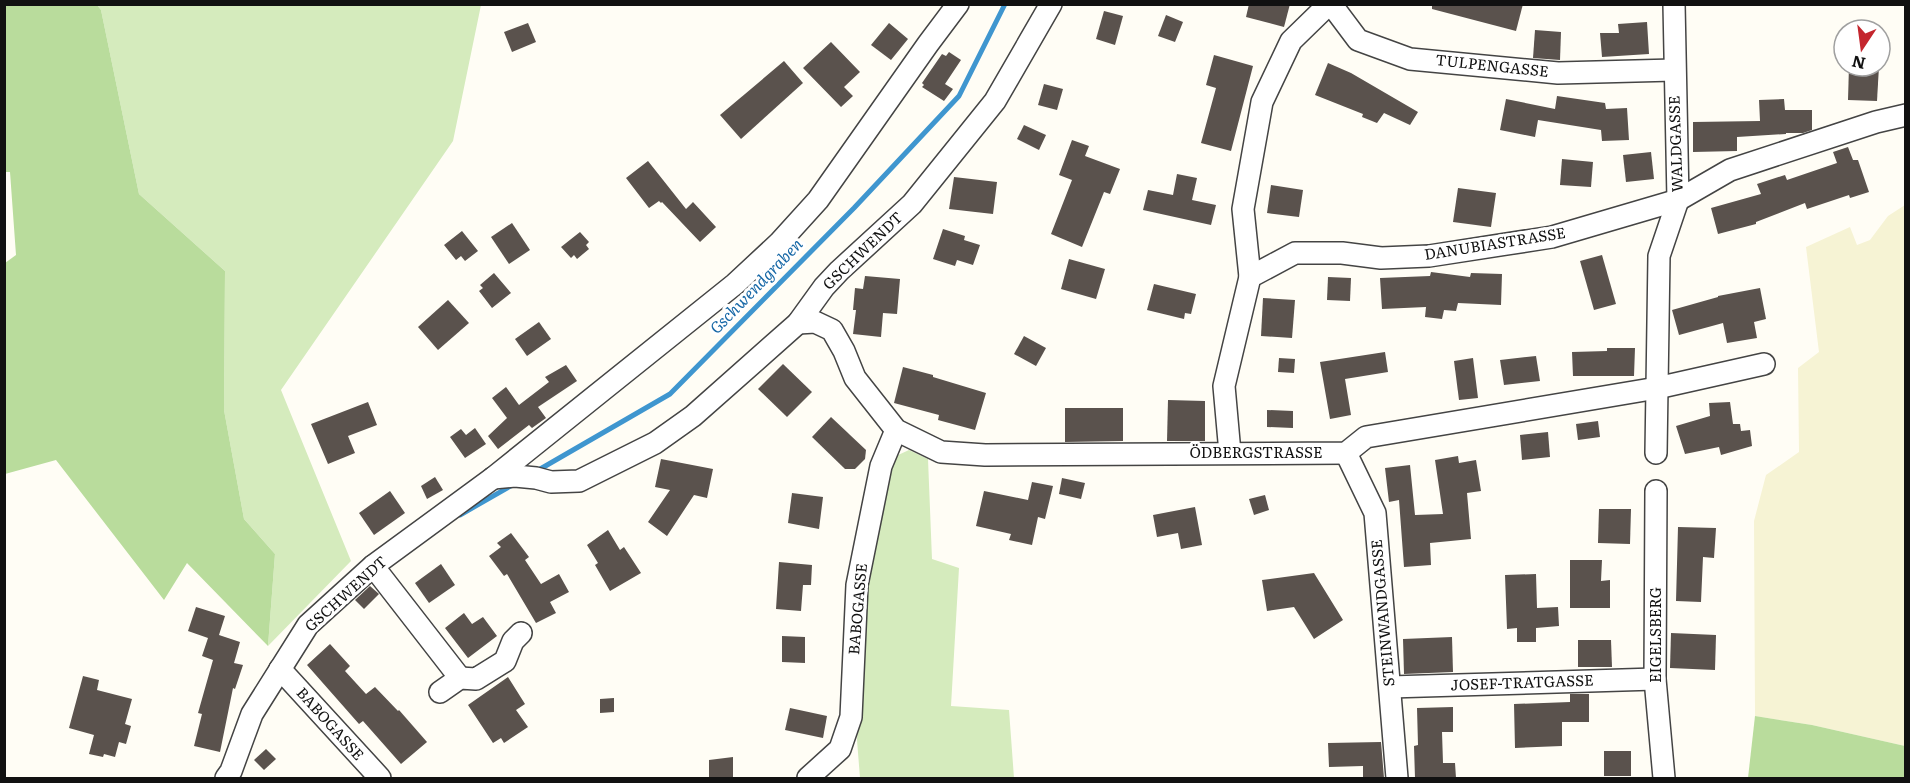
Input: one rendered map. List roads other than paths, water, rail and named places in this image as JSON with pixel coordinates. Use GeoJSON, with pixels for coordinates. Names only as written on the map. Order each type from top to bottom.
{"type":"FeatureCollection","features":[{"type":"Feature","properties":{"kind":"street","name":"GSCHWENDT"},"geometry":{"type":"LineString","coordinates":[[226,778],[231,771],[252,714],[308,625],[373,566],[493,478],[735,284],[793,228],[818,200],[958,4]]}},
{"type":"Feature","properties":{"kind":"street","name":"GSCHWENDT"},"geometry":{"type":"LineString","coordinates":[[493,478],[515,476],[551,482],[579,481],[655,443],[693,416],[798,323],[838,271],[912,204],[995,101],[1051,4]]}},
{"type":"Feature","properties":{"kind":"street","name":"TULPENGASSE"},"geometry":{"type":"LineString","coordinates":[[1330,4],[1358,40],[1410,59],[1558,73],[1674,70]]}},
{"type":"Feature","properties":{"kind":"street"},"geometry":{"type":"LineString","coordinates":[[1230,453],[1224,386],[1250,278],[1243,209],[1262,102],[1291,41],[1330,4]]}},
{"type":"Feature","properties":{"kind":"street","name":"WALDGASSE"},"geometry":{"type":"LineString","coordinates":[[1657,388],[1659,256],[1678,200],[1674,4]]}},
{"type":"Feature","properties":{"kind":"street","name":"DANUBIASTRASSE"},"geometry":{"type":"LineString","coordinates":[[1250,278],[1295,253],[1342,253],[1381,258],[1429,256],[1552,237],[1678,200],[1730,170],[1867,125],[1905,115]]}},
{"type":"Feature","properties":{"kind":"street","name":"ÖDBERGSTRASSE"},"geometry":{"type":"LineString","coordinates":[[798,323],[815,322],[832,330],[855,378],[896,430],[941,452],[985,455],[1346,453]]}},
{"type":"Feature","properties":{"kind":"street"},"geometry":{"type":"LineString","coordinates":[[1346,453],[1366,437],[1657,388],[1764,364]]}},
{"type":"Feature","properties":{"kind":"street"},"geometry":{"type":"LineString","coordinates":[[1656,453],[1657,388]]}},
{"type":"Feature","properties":{"kind":"street","name":"BABOGASSE"},"geometry":{"type":"LineString","coordinates":[[808,778],[840,749],[850,717],[857,585],[881,466],[896,430]]}},
{"type":"Feature","properties":{"kind":"street","name":"STEINWANDGASSE"},"geometry":{"type":"LineString","coordinates":[[1346,453],[1375,513],[1397,778]]}},
{"type":"Feature","properties":{"kind":"street","name":"EIGELSBERG"},"geometry":{"type":"LineString","coordinates":[[1656,491],[1655,679],[1664,778]]}},
{"type":"Feature","properties":{"kind":"street"},"geometry":{"type":"LineString","coordinates":[[373,566],[460,678]]}},
{"type":"Feature","properties":{"kind":"street"},"geometry":{"type":"LineString","coordinates":[[440,692],[460,678],[476,679],[505,662],[513,641],[521,633]]}},
{"type":"Feature","properties":{"kind":"street","name":"BABOGASSE"},"geometry":{"type":"LineString","coordinates":[[280,669],[380,778]]}},
{"type":"Feature","properties":{"kind":"street","name":"JOSEF-TRATGASSE"},"geometry":{"type":"LineString","coordinates":[[1390,687],[1655,679]]}},
{"type":"Feature","properties":{"kind":"waterway","name":"Gschwendgraben"},"geometry":{"type":"LineString","coordinates":[[535,472],[670,394],[854,208],[959,96],[1005,4]]}},
{"type":"Feature","properties":{"kind":"waterway","name":"Gschwendgraben"},"geometry":{"type":"LineString","coordinates":[[460,515],[514,484]]}}]}
